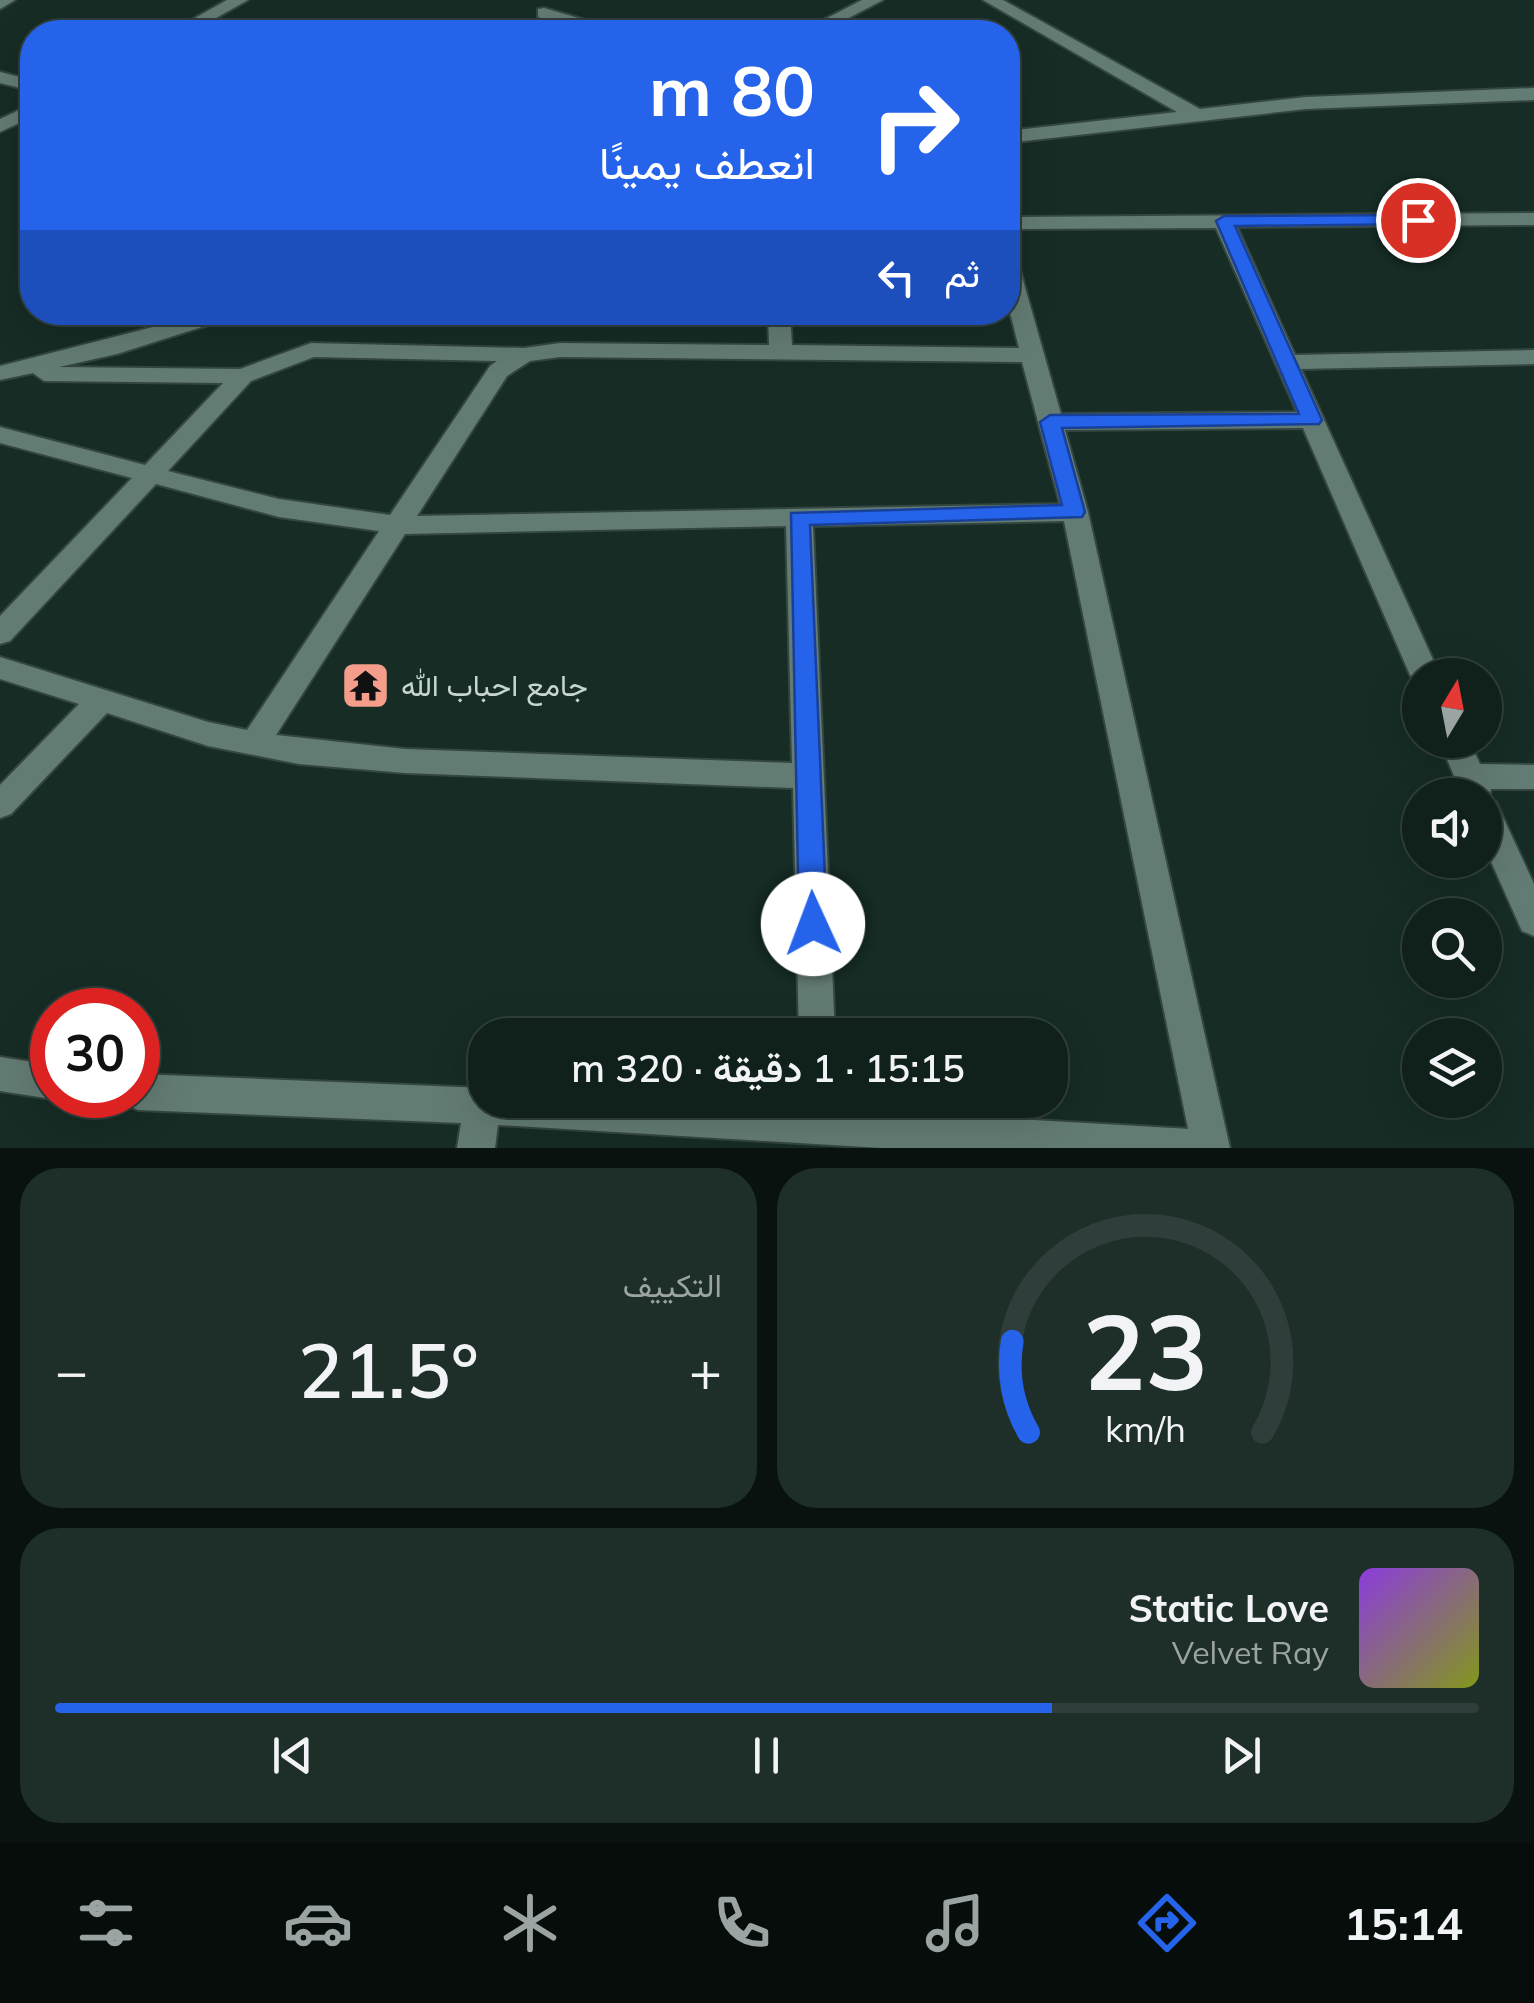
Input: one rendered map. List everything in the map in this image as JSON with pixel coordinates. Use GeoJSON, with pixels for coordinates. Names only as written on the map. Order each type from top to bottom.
{"type":"FeatureCollection","features":[{"type":"Feature","properties":{"kind":"street"},"geometry":{"type":"LineString","coordinates":[[0,4],[7,0]]}},
{"type":"Feature","properties":{"kind":"street"},"geometry":{"type":"LineString","coordinates":[[202,20],[240,0]]}},
{"type":"Feature","properties":{"kind":"street"},"geometry":{"type":"LineString","coordinates":[[990,0],[1194,114]]}},
{"type":"Feature","properties":{"kind":"street"},"geometry":{"type":"LineString","coordinates":[[833,20],[864,2]]}},
{"type":"Feature","properties":{"kind":"street"},"geometry":{"type":"LineString","coordinates":[[544,13],[567,20]]}},
{"type":"Feature","properties":{"kind":"street"},"geometry":{"type":"LineString","coordinates":[[1020,136],[1306,102],[1534,94]]}},
{"type":"Feature","properties":{"kind":"street"},"geometry":{"type":"LineString","coordinates":[[1020,223],[1534,219]]}},
{"type":"Feature","properties":{"kind":"street"},"geometry":{"type":"LineString","coordinates":[[1224,221],[1417,658]]}},
{"type":"Feature","properties":{"kind":"street"},"geometry":{"type":"LineString","coordinates":[[1020,311],[1074,512],[1210,1148]]}},
{"type":"Feature","properties":{"kind":"street"},"geometry":{"type":"LineString","coordinates":[[0,373],[110,349],[193,325]]}},
{"type":"Feature","properties":{"kind":"street"},"geometry":{"type":"LineString","coordinates":[[781,325],[782,353]]}},
{"type":"Feature","properties":{"kind":"street"},"geometry":{"type":"LineString","coordinates":[[0,373],[243,376],[311,350],[524,355],[560,350],[1032,356]]}},
{"type":"Feature","properties":{"kind":"street"},"geometry":{"type":"LineString","coordinates":[[254,744],[498,371],[524,355]]}},
{"type":"Feature","properties":{"kind":"street"},"geometry":{"type":"LineString","coordinates":[[1286,362],[1534,358]]}},
{"type":"Feature","properties":{"kind":"street"},"geometry":{"type":"LineString","coordinates":[[0,634],[243,376]]}},
{"type":"Feature","properties":{"kind":"street"},"geometry":{"type":"LineString","coordinates":[[1050,422],[1312,420]]}},
{"type":"Feature","properties":{"kind":"street"},"geometry":{"type":"LineString","coordinates":[[0,435],[279,508],[398,525],[1074,512]]}},
{"type":"Feature","properties":{"kind":"street"},"geometry":{"type":"LineString","coordinates":[[799,518],[816,1018]]}},
{"type":"Feature","properties":{"kind":"street"},"geometry":{"type":"LineString","coordinates":[[0,668],[254,744],[349,758],[808,776]]}},
{"type":"Feature","properties":{"kind":"street"},"geometry":{"type":"LineString","coordinates":[[0,806],[102,700]]}},
{"type":"Feature","properties":{"kind":"street"},"geometry":{"type":"LineString","coordinates":[[1502,781],[1534,776]]}},
{"type":"Feature","properties":{"kind":"street"},"geometry":{"type":"LineString","coordinates":[[1502,849],[1534,921]]}},
{"type":"Feature","properties":{"kind":"street"},"geometry":{"type":"LineString","coordinates":[[0,1074],[30,1079]]}},
{"type":"Feature","properties":{"kind":"street"},"geometry":{"type":"LineString","coordinates":[[160,1093],[468,1105]]}},
{"type":"Feature","properties":{"kind":"street"},"geometry":{"type":"LineString","coordinates":[[476,1148],[480,1118]]}},
{"type":"Feature","properties":{"kind":"street"},"geometry":{"type":"LineString","coordinates":[[873,1118],[1190,1148]]}},
{"type":"Feature","properties":{"kind":"place","name":"جامع احباب الله"},"geometry":{"type":"Point","coordinates":[366,685]}},
{"type":"Feature","properties":{"kind":"route"},"geometry":{"type":"LineString","coordinates":[[813,924],[799,518],[1074,512],[1050,422],[1312,420],[1224,221],[1418,220]]}}]}
